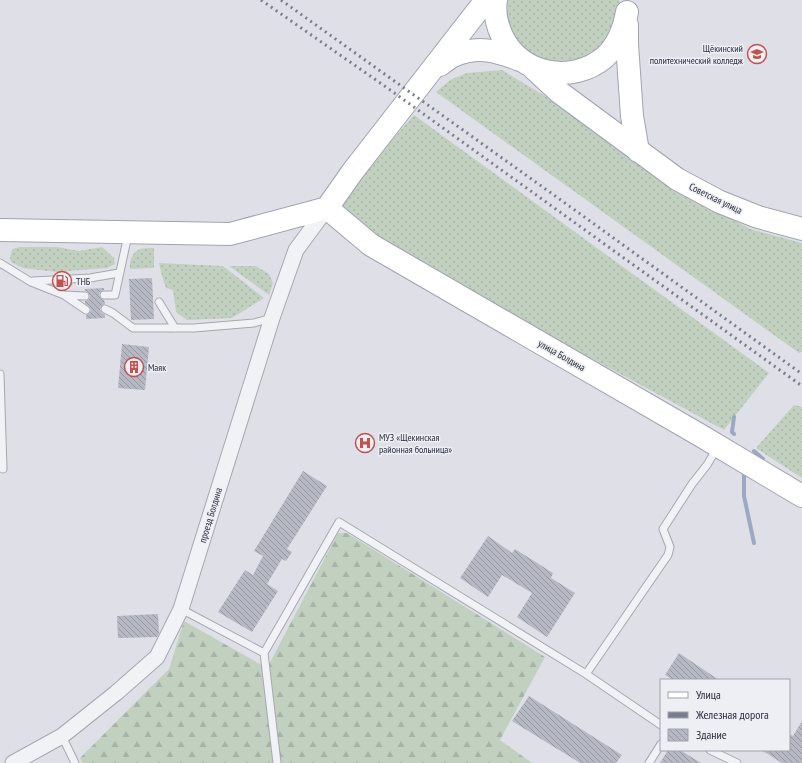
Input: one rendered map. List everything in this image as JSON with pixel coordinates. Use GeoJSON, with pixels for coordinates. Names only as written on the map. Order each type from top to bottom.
{"type":"FeatureCollection","features":[{"type":"Feature","properties":{"kind":"main road"},"geometry":{"type":"LineString","coordinates":[[0,230],[230,234],[327,208],[353,171],[486,0]]}},
{"type":"Feature","properties":{"kind":"main road","name":"Советская улица"},"geometry":{"type":"LineString","coordinates":[[496,0],[496,16],[504,41],[512,51],[559,92],[678,179],[720,202],[758,217],[802,229]]}},
{"type":"Feature","properties":{"kind":"main road"},"geometry":{"type":"LineString","coordinates":[[431,72],[452,56],[467,52],[485,50],[500,52],[544,71],[557,74],[582,70],[594,65],[614,48],[625,24],[627,6]]}},
{"type":"Feature","properties":{"kind":"main road"},"geometry":{"type":"LineString","coordinates":[[627,6],[627,44],[632,116],[638,151]]}},
{"type":"Feature","properties":{"kind":"main road","name":"улица Болдина"},"geometry":{"type":"LineString","coordinates":[[327,208],[371,245],[802,496]]}},
{"type":"Feature","properties":{"kind":"street","name":"проезд Болдина"},"geometry":{"type":"LineString","coordinates":[[13,763],[62,736],[116,693],[157,657],[181,609],[272,318],[296,250],[327,208]]}},
{"type":"Feature","properties":{"kind":"lane"},"geometry":{"type":"LineString","coordinates":[[104,295],[115,294],[128,232]]}},
{"type":"Feature","properties":{"kind":"lane"},"geometry":{"type":"LineString","coordinates":[[0,263],[31,282],[64,295],[86,310]]}},
{"type":"Feature","properties":{"kind":"lane"},"geometry":{"type":"LineString","coordinates":[[31,282],[90,278],[119,273]]}},
{"type":"Feature","properties":{"kind":"lane"},"geometry":{"type":"LineString","coordinates":[[64,295],[85,296]]}},
{"type":"Feature","properties":{"kind":"lane"},"geometry":{"type":"LineString","coordinates":[[159,302],[175,328]]}},
{"type":"Feature","properties":{"kind":"lane"},"geometry":{"type":"LineString","coordinates":[[105,309],[114,313],[133,328],[194,328],[254,323],[272,318]]}},
{"type":"Feature","properties":{"kind":"lane"},"geometry":{"type":"LineString","coordinates":[[0,374],[2,469]]}},
{"type":"Feature","properties":{"kind":"lane"},"geometry":{"type":"LineString","coordinates":[[586,674],[668,555],[670,547],[664,529],[718,446]]}},
{"type":"Feature","properties":{"kind":"lane"},"geometry":{"type":"LineString","coordinates":[[277,763],[264,653],[339,522],[586,674],[660,724]]}},
{"type":"Feature","properties":{"kind":"lane"},"geometry":{"type":"LineString","coordinates":[[181,609],[264,653]]}},
{"type":"Feature","properties":{"kind":"lane"},"geometry":{"type":"LineString","coordinates":[[62,736],[75,763]]}},
{"type":"Feature","properties":{"kind":"lane"},"geometry":{"type":"LineString","coordinates":[[649,763],[660,746]]}},
{"type":"Feature","properties":{"kind":"lane"},"geometry":{"type":"LineString","coordinates":[[712,751],[737,763]]}},
{"type":"Feature","properties":{"kind":"green space"},"geometry":{"type":"Polygon","coordinates":[[[504,0],[619,0],[618,22],[600,51],[569,65],[536,60],[511,37],[504,0]]]}},
{"type":"Feature","properties":{"kind":"green space"},"geometry":{"type":"Polygon","coordinates":[[[502,70],[550,99],[654,175],[750,229],[802,243],[802,352],[799,353],[436,92],[450,80],[467,73],[502,70]]]}},
{"type":"Feature","properties":{"kind":"green space"},"geometry":{"type":"Polygon","coordinates":[[[414,115],[769,373],[724,430],[374,241],[334,207],[414,115]]]}},
{"type":"Feature","properties":{"kind":"green space"},"geometry":{"type":"Polygon","coordinates":[[[20,247],[57,247],[79,251],[102,247],[114,258],[115,264],[107,268],[56,272],[23,268],[11,262],[10,259],[12,249],[20,247]]]}},
{"type":"Feature","properties":{"kind":"green space"},"geometry":{"type":"Polygon","coordinates":[[[154,248],[154,268],[130,269],[131,260],[137,250],[154,248]]]}},
{"type":"Feature","properties":{"kind":"green space"},"geometry":{"type":"Polygon","coordinates":[[[159,263],[223,266],[264,298],[232,318],[187,320],[176,312],[173,290],[166,288],[159,263]]]}},
{"type":"Feature","properties":{"kind":"green space"},"geometry":{"type":"Polygon","coordinates":[[[229,266],[256,266],[269,274],[273,283],[269,295],[229,266]]]}},
{"type":"Feature","properties":{"kind":"green space"},"geometry":{"type":"Polygon","coordinates":[[[794,405],[802,407],[802,478],[756,448],[794,405]]]}},
{"type":"Feature","properties":{"kind":"green space"},"geometry":{"type":"Polygon","coordinates":[[[338,533],[347,533],[545,657],[500,740],[532,763],[82,763],[80,758],[169,669],[184,621],[267,668],[338,533]]]}},
{"type":"Feature","properties":{"kind":"building"},"geometry":{"type":"Polygon","coordinates":[[[152,278],[154,319],[131,320],[129,279],[152,278]]]}},
{"type":"Feature","properties":{"kind":"building"},"geometry":{"type":"Polygon","coordinates":[[[104,288],[99,295],[101,299],[104,300],[105,304],[101,306],[100,310],[105,315],[105,318],[86,319],[86,315],[90,313],[91,310],[89,306],[85,304],[85,301],[89,299],[90,296],[85,289],[104,288]]]}},
{"type":"Feature","properties":{"kind":"building","name":"Маяк"},"geometry":{"type":"Polygon","coordinates":[[[122,344],[149,347],[145,390],[118,388],[122,344]]]}},
{"type":"Feature","properties":{"kind":"building"},"geometry":{"type":"Polygon","coordinates":[[[303,471],[327,486],[287,549],[292,552],[286,561],[282,559],[267,584],[278,591],[252,632],[218,612],[245,570],[253,575],[263,556],[254,551],[303,471]]]}},
{"type":"Feature","properties":{"kind":"building"},"geometry":{"type":"Polygon","coordinates":[[[488,536],[512,553],[515,549],[553,573],[551,578],[575,593],[547,637],[517,617],[532,593],[502,575],[488,597],[460,578],[488,536]]]}},
{"type":"Feature","properties":{"kind":"building"},"geometry":{"type":"Polygon","coordinates":[[[158,614],[159,633],[157,637],[118,638],[117,616],[158,614]]]}},
{"type":"Feature","properties":{"kind":"building"},"geometry":{"type":"Polygon","coordinates":[[[679,653],[718,679],[671,679],[665,675],[679,653]]]}},
{"type":"Feature","properties":{"kind":"building"},"geometry":{"type":"Polygon","coordinates":[[[529,696],[622,755],[616,763],[580,763],[512,721],[529,696]]]}},
{"type":"Feature","properties":{"kind":"building"},"geometry":{"type":"Polygon","coordinates":[[[802,721],[802,763],[782,763],[763,751],[790,751],[790,734],[793,736],[802,721]]]}},
{"type":"Feature","properties":{"kind":"building"},"geometry":{"type":"Polygon","coordinates":[[[667,751],[682,751],[701,763],[660,763],[667,751]]]}},
{"type":"Feature","properties":{"kind":"waterway"},"geometry":{"type":"LineString","coordinates":[[734,417],[732,432],[734,434]]}},
{"type":"Feature","properties":{"kind":"waterway"},"geometry":{"type":"LineString","coordinates":[[754,451],[763,459]]}},
{"type":"Feature","properties":{"kind":"waterway"},"geometry":{"type":"LineString","coordinates":[[744,471],[744,496],[754,543]]}},
{"type":"Feature","properties":{"kind":"railway"},"geometry":{"type":"LineString","coordinates":[[261,0],[386,87],[802,386]]}},
{"type":"Feature","properties":{"kind":"railway"},"geometry":{"type":"LineString","coordinates":[[281,0],[802,374]]}},
{"type":"Feature","properties":{"kind":"place","name":"Щёкинский политехнический колледж"},"geometry":{"type":"Point","coordinates":[757,54]}},
{"type":"Feature","properties":{"kind":"place","name":"ТНБ"},"geometry":{"type":"Point","coordinates":[62,281]}},
{"type":"Feature","properties":{"kind":"place","name":"Маяк"},"geometry":{"type":"Point","coordinates":[134,367]}},
{"type":"Feature","properties":{"kind":"place","name":"МУЗ «Щекинская районная больница»"},"geometry":{"type":"Point","coordinates":[365,443]}}]}
